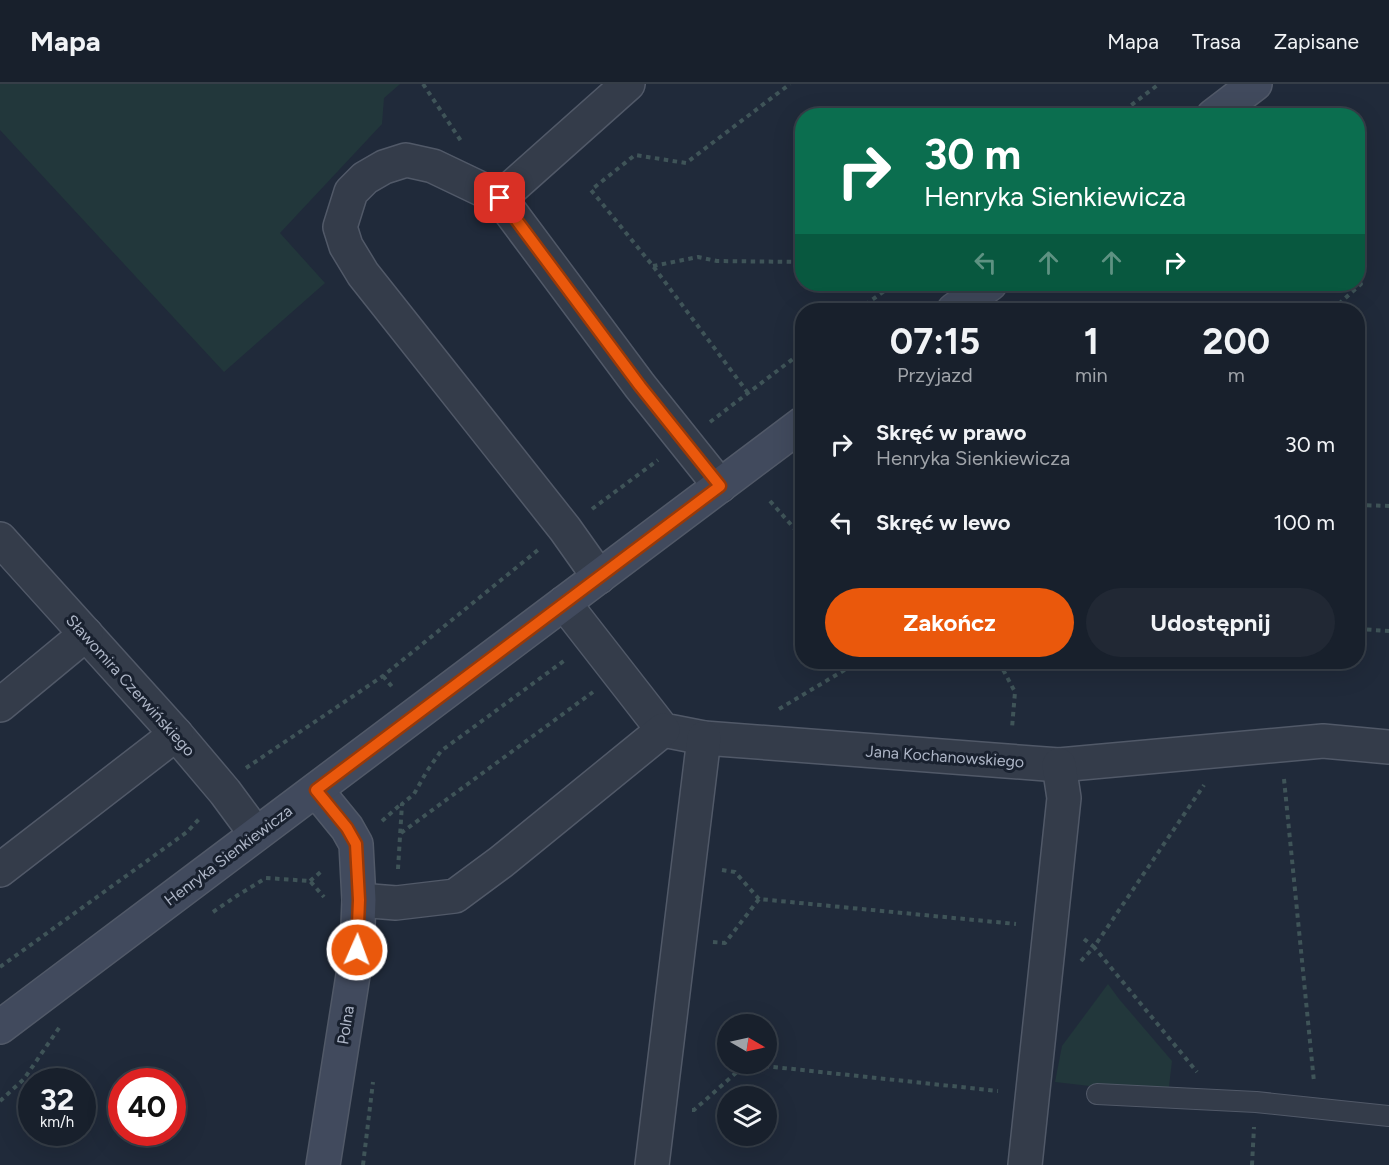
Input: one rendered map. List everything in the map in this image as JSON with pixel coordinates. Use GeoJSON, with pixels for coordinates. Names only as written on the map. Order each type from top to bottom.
{"type":"FeatureCollection","features":[{"type":"Feature","properties":{"kind":"street"},"geometry":{"type":"LineString","coordinates":[[1224,108],[1255,84]]}},
{"type":"Feature","properties":{"kind":"street"},"geometry":{"type":"LineString","coordinates":[[500,198],[622,86]]}},
{"type":"Feature","properties":{"kind":"street"},"geometry":{"type":"LineString","coordinates":[[600,576],[363,274],[346,246],[340,227],[351,192],[365,178],[384,167],[406,160],[433,166],[500,198],[640,386],[720,486]]}},
{"type":"Feature","properties":{"kind":"street","name":"Henryka Sienkiewicza"},"geometry":{"type":"LineString","coordinates":[[0,1027],[795,429]]}},
{"type":"Feature","properties":{"kind":"street","name":"Sławomira Czerwińskiego"},"geometry":{"type":"LineString","coordinates":[[0,539],[176,734],[225,792],[256,834]]}},
{"type":"Feature","properties":{"kind":"street"},"geometry":{"type":"LineString","coordinates":[[359,900],[396,903],[455,896],[501,862],[663,730],[564,603]]}},
{"type":"Feature","properties":{"kind":"street"},"geometry":{"type":"LineString","coordinates":[[0,705],[86,634]]}},
{"type":"Feature","properties":{"kind":"street","name":"Jana Kochanowskiego"},"geometry":{"type":"LineString","coordinates":[[663,730],[704,738],[1059,765],[1323,741],[1389,747]]}},
{"type":"Feature","properties":{"kind":"street"},"geometry":{"type":"LineString","coordinates":[[0,870],[176,734]]}},
{"type":"Feature","properties":{"kind":"street"},"geometry":{"type":"LineString","coordinates":[[652,1165],[704,738]]}},
{"type":"Feature","properties":{"kind":"street"},"geometry":{"type":"LineString","coordinates":[[1025,1165],[1064,798],[1059,765]]}},
{"type":"Feature","properties":{"kind":"street","name":"Polna"},"geometry":{"type":"LineString","coordinates":[[316,790],[347,828],[356,844],[359,900],[357,950],[323,1165]]}},
{"type":"Feature","properties":{"kind":"lane"},"geometry":{"type":"LineString","coordinates":[[1097,1094],[1256,1102],[1389,1116]]}},
{"type":"Feature","properties":{"kind":"path"},"geometry":{"type":"LineString","coordinates":[[747,393],[653,266],[591,190],[635,155],[686,163],[790,84]]}},
{"type":"Feature","properties":{"kind":"path"},"geometry":{"type":"LineString","coordinates":[[1128,108],[1159,84]]}},
{"type":"Feature","properties":{"kind":"path"},"geometry":{"type":"LineString","coordinates":[[653,266],[698,257],[717,261],[795,262]]}},
{"type":"Feature","properties":{"kind":"path"},"geometry":{"type":"LineString","coordinates":[[868,303],[884,291]]}},
{"type":"Feature","properties":{"kind":"path"},"geometry":{"type":"LineString","coordinates":[[1340,303],[1353,291]]}},
{"type":"Feature","properties":{"kind":"path"},"geometry":{"type":"LineString","coordinates":[[770,501],[795,529]]}},
{"type":"Feature","properties":{"kind":"path"},"geometry":{"type":"LineString","coordinates":[[1365,505],[1389,506]]}},
{"type":"Feature","properties":{"kind":"path"},"geometry":{"type":"LineString","coordinates":[[1365,630],[1389,632]]}},
{"type":"Feature","properties":{"kind":"path"},"geometry":{"type":"LineString","coordinates":[[592,640],[441,751],[414,794],[402,804],[400,834],[619,674]]}},
{"type":"Feature","properties":{"kind":"path"},"geometry":{"type":"LineString","coordinates":[[777,710],[846,669]]}},
{"type":"Feature","properties":{"kind":"path"},"geometry":{"type":"LineString","coordinates":[[1003,669],[1015,692],[1010,761]]}},
{"type":"Feature","properties":{"kind":"path"},"geometry":{"type":"LineString","coordinates":[[0,968],[187,832],[225,792],[237,774],[383,676]]}},
{"type":"Feature","properties":{"kind":"path"},"geometry":{"type":"LineString","coordinates":[[1281,745],[1317,1108]]}},
{"type":"Feature","properties":{"kind":"path"},"geometry":{"type":"LineString","coordinates":[[1079,963],[1094,947],[1229,750]]}},
{"type":"Feature","properties":{"kind":"path"},"geometry":{"type":"LineString","coordinates":[[689,862],[735,873],[759,899],[1050,927]]}},
{"type":"Feature","properties":{"kind":"path"},"geometry":{"type":"LineString","coordinates":[[209,915],[266,878],[310,881]]}},
{"type":"Feature","properties":{"kind":"path"},"geometry":{"type":"LineString","coordinates":[[680,938],[725,943],[759,899]]}},
{"type":"Feature","properties":{"kind":"path"},"geometry":{"type":"LineString","coordinates":[[1094,947],[1220,1100]]}},
{"type":"Feature","properties":{"kind":"path"},"geometry":{"type":"LineString","coordinates":[[0,1101],[24,1079],[61,1024]]}},
{"type":"Feature","properties":{"kind":"path"},"geometry":{"type":"LineString","coordinates":[[659,1106],[694,1110],[746,1064],[1032,1095]]}},
{"type":"Feature","properties":{"kind":"path"},"geometry":{"type":"LineString","coordinates":[[1252,1165],[1256,1102]]}},
{"type":"Feature","properties":{"kind":"green space"},"geometry":{"type":"Polygon","coordinates":[[[0,84],[400,84],[384,98],[382,124],[280,233],[325,283],[224,372],[0,130],[0,84]]]}},
{"type":"Feature","properties":{"kind":"green space"},"geometry":{"type":"Polygon","coordinates":[[[1108,984],[1172,1061],[1168,1095],[1055,1082],[1062,1046],[1108,984]]]}},
{"type":"Feature","properties":{"kind":"route"},"geometry":{"type":"LineString","coordinates":[[357,950],[359,900],[356,844],[347,828],[316,790],[720,486],[640,386],[500,198]]}}]}
